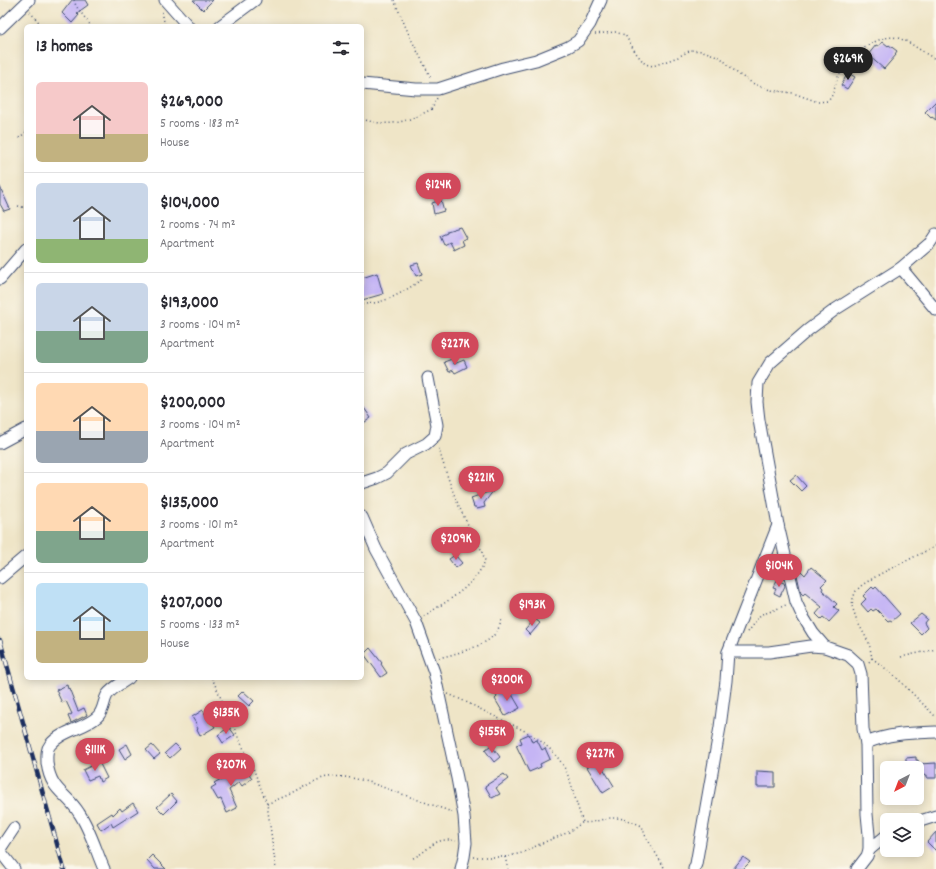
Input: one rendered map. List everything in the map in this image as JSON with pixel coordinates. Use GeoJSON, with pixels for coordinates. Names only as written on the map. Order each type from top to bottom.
{"type":"FeatureCollection","features":[{"type":"Feature","properties":{"kind":"street"},"geometry":{"type":"LineString","coordinates":[[165,0],[186,24]]}},
{"type":"Feature","properties":{"kind":"street"},"geometry":{"type":"LineString","coordinates":[[223,24],[255,0]]}},
{"type":"Feature","properties":{"kind":"street"},"geometry":{"type":"LineString","coordinates":[[364,84],[438,90],[504,68],[536,60],[578,42],[590,24],[601,0]]}},
{"type":"Feature","properties":{"kind":"street"},"geometry":{"type":"LineString","coordinates":[[0,28],[26,2]]}},
{"type":"Feature","properties":{"kind":"street"},"geometry":{"type":"LineString","coordinates":[[825,647],[813,634],[796,602],[778,525],[759,420],[757,402],[758,383],[770,363],[808,330],[836,309],[901,268],[930,243],[936,234]]}},
{"type":"Feature","properties":{"kind":"street"},"geometry":{"type":"LineString","coordinates":[[0,279],[24,251]]}},
{"type":"Feature","properties":{"kind":"street"},"geometry":{"type":"LineString","coordinates":[[901,268],[936,310]]}},
{"type":"Feature","properties":{"kind":"street"},"geometry":{"type":"LineString","coordinates":[[364,482],[387,473],[406,454],[426,444],[435,436],[437,425],[428,378]]}},
{"type":"Feature","properties":{"kind":"street"},"geometry":{"type":"LineString","coordinates":[[0,442],[24,430]]}},
{"type":"Feature","properties":{"kind":"street"},"geometry":{"type":"LineString","coordinates":[[364,522],[376,549],[416,622],[431,660],[439,691],[464,816],[466,843],[461,869]]}},
{"type":"Feature","properties":{"kind":"street"},"geometry":{"type":"LineString","coordinates":[[694,869],[720,727],[728,652],[778,525]]}},
{"type":"Feature","properties":{"kind":"street"},"geometry":{"type":"LineString","coordinates":[[0,578],[24,558]]}},
{"type":"Feature","properties":{"kind":"street"},"geometry":{"type":"LineString","coordinates":[[728,652],[768,652],[812,646],[825,647],[848,655],[858,664],[862,674],[863,729],[866,743],[869,850],[867,856],[857,869]]}},
{"type":"Feature","properties":{"kind":"street"},"geometry":{"type":"LineString","coordinates":[[104,869],[80,814],[56,787],[51,779],[47,756],[48,750],[56,740],[93,721],[102,712],[105,699],[110,691],[125,680]]}},
{"type":"Feature","properties":{"kind":"street"},"geometry":{"type":"LineString","coordinates":[[866,743],[880,737],[900,734],[936,732]]}},
{"type":"Feature","properties":{"kind":"street"},"geometry":{"type":"LineString","coordinates":[[924,820],[936,816]]}},
{"type":"Feature","properties":{"kind":"street"},"geometry":{"type":"LineString","coordinates":[[14,828],[0,850],[14,869]]}},
{"type":"Feature","properties":{"kind":"street"},"geometry":{"type":"LineString","coordinates":[[869,850],[880,841]]}},
{"type":"Feature","properties":{"kind":"path"},"geometry":{"type":"LineString","coordinates":[[74,0],[76,6],[90,24]]}},
{"type":"Feature","properties":{"kind":"path"},"geometry":{"type":"LineString","coordinates":[[364,119],[384,124],[400,123],[432,109],[437,100],[438,90],[429,76],[394,0]]}},
{"type":"Feature","properties":{"kind":"path"},"geometry":{"type":"LineString","coordinates":[[26,2],[41,24]]}},
{"type":"Feature","properties":{"kind":"path"},"geometry":{"type":"LineString","coordinates":[[578,42],[590,35],[615,32],[625,35],[645,64],[653,66],[678,58],[691,50],[703,51],[720,57],[738,74],[754,84],[770,90],[793,93],[818,102],[828,101],[833,95],[839,75],[848,62],[860,51],[875,42],[888,38],[900,38],[936,59]]}},
{"type":"Feature","properties":{"kind":"path"},"geometry":{"type":"LineString","coordinates":[[19,138],[24,134]]}},
{"type":"Feature","properties":{"kind":"path"},"geometry":{"type":"LineString","coordinates":[[18,206],[24,208]]}},
{"type":"Feature","properties":{"kind":"path"},"geometry":{"type":"LineString","coordinates":[[364,304],[376,304],[396,296],[421,280]]}},
{"type":"Feature","properties":{"kind":"path"},"geometry":{"type":"LineString","coordinates":[[416,622],[462,591],[474,579],[484,560],[480,546],[465,518],[447,475],[435,436]]}},
{"type":"Feature","properties":{"kind":"path"},"geometry":{"type":"LineString","coordinates":[[936,546],[880,574],[862,585],[852,598],[852,606],[857,621],[869,643],[872,658],[895,676],[936,718]]}},
{"type":"Feature","properties":{"kind":"path"},"geometry":{"type":"LineString","coordinates":[[744,635],[755,623],[757,617],[761,614],[768,613],[772,610],[790,604]]}},
{"type":"Feature","properties":{"kind":"path"},"geometry":{"type":"LineString","coordinates":[[431,660],[462,652],[487,641],[497,632],[502,619]]}},
{"type":"Feature","properties":{"kind":"path"},"geometry":{"type":"LineString","coordinates":[[901,657],[936,649]]}},
{"type":"Feature","properties":{"kind":"path"},"geometry":{"type":"LineString","coordinates":[[862,674],[872,658]]}},
{"type":"Feature","properties":{"kind":"path"},"geometry":{"type":"LineString","coordinates":[[213,680],[253,768],[267,804],[276,869]]}},
{"type":"Feature","properties":{"kind":"path"},"geometry":{"type":"LineString","coordinates":[[439,691],[517,726],[541,741],[559,759],[565,769],[577,809],[583,822]]}},
{"type":"Feature","properties":{"kind":"path"},"geometry":{"type":"LineString","coordinates":[[267,804],[314,781],[324,778],[340,777],[362,780],[464,816]]}},
{"type":"Feature","properties":{"kind":"path"},"geometry":{"type":"LineString","coordinates":[[464,857],[504,857],[522,853],[569,832],[583,822],[589,823],[600,819],[614,818],[629,820],[642,826],[645,835],[665,869]]}},
{"type":"Feature","properties":{"kind":"path"},"geometry":{"type":"LineString","coordinates":[[413,858],[420,855],[429,846],[440,841],[452,840],[466,843]]}},
{"type":"Feature","properties":{"kind":"path"},"geometry":{"type":"LineString","coordinates":[[504,857],[508,869]]}},
{"type":"Feature","properties":{"kind":"building"},"geometry":{"type":"Polygon","coordinates":[[[72,0],[85,0],[88,5],[77,13],[79,15],[72,23],[62,13],[72,0]]]}},
{"type":"Feature","properties":{"kind":"building"},"geometry":{"type":"Polygon","coordinates":[[[193,0],[213,0],[203,10],[193,0]]]}},
{"type":"Feature","properties":{"kind":"building"},"geometry":{"type":"Polygon","coordinates":[[[883,42],[897,51],[895,54],[896,55],[884,69],[868,55],[876,45],[878,46],[883,42]]]}},
{"type":"Feature","properties":{"kind":"building"},"geometry":{"type":"Polygon","coordinates":[[[848,73],[855,77],[847,89],[841,85],[848,73]]]}},
{"type":"Feature","properties":{"kind":"building"},"geometry":{"type":"Polygon","coordinates":[[[936,101],[936,120],[932,117],[931,118],[925,112],[936,101]]]}},
{"type":"Feature","properties":{"kind":"building"},"geometry":{"type":"Polygon","coordinates":[[[0,187],[10,209],[4,211],[0,204],[0,187]]]}},
{"type":"Feature","properties":{"kind":"building"},"geometry":{"type":"Polygon","coordinates":[[[441,200],[444,211],[434,214],[432,203],[441,200]]]}},
{"type":"Feature","properties":{"kind":"building"},"geometry":{"type":"Polygon","coordinates":[[[460,227],[466,238],[462,240],[464,245],[454,250],[450,242],[444,245],[440,236],[447,233],[447,231],[460,227]]]}},
{"type":"Feature","properties":{"kind":"building"},"geometry":{"type":"Polygon","coordinates":[[[418,263],[422,274],[416,276],[411,265],[418,263]]]}},
{"type":"Feature","properties":{"kind":"building"},"geometry":{"type":"Polygon","coordinates":[[[377,273],[383,294],[364,299],[364,277],[377,273]]]}},
{"type":"Feature","properties":{"kind":"building"},"geometry":{"type":"Polygon","coordinates":[[[452,359],[454,364],[464,360],[467,367],[455,373],[453,370],[449,372],[444,362],[452,359]]]}},
{"type":"Feature","properties":{"kind":"building"},"geometry":{"type":"Polygon","coordinates":[[[364,408],[371,418],[364,423],[364,408]]]}},
{"type":"Feature","properties":{"kind":"building"},"geometry":{"type":"Polygon","coordinates":[[[796,475],[806,486],[801,491],[790,480],[796,475]]]}},
{"type":"Feature","properties":{"kind":"building"},"geometry":{"type":"Polygon","coordinates":[[[494,490],[484,503],[485,507],[477,509],[474,507],[471,498],[494,490]]]}},
{"type":"Feature","properties":{"kind":"building"},"geometry":{"type":"Polygon","coordinates":[[[455,555],[462,563],[456,568],[449,559],[455,555]]]}},
{"type":"Feature","properties":{"kind":"building"},"geometry":{"type":"Polygon","coordinates":[[[811,567],[827,580],[821,586],[823,588],[822,590],[837,604],[834,607],[839,611],[829,622],[823,617],[821,619],[816,614],[822,607],[805,593],[803,595],[801,593],[797,575],[801,571],[805,575],[811,567]]]}},
{"type":"Feature","properties":{"kind":"building"},"geometry":{"type":"Polygon","coordinates":[[[777,580],[784,583],[785,586],[780,596],[774,593],[776,589],[773,588],[777,580]]]}},
{"type":"Feature","properties":{"kind":"building"},"geometry":{"type":"Polygon","coordinates":[[[872,587],[874,589],[876,587],[900,614],[892,621],[888,621],[876,609],[873,611],[871,609],[868,612],[861,604],[866,599],[863,596],[872,587]]]}},
{"type":"Feature","properties":{"kind":"building"},"geometry":{"type":"Polygon","coordinates":[[[921,614],[927,619],[924,623],[927,628],[921,634],[910,623],[921,614]]]}},
{"type":"Feature","properties":{"kind":"building"},"geometry":{"type":"Polygon","coordinates":[[[535,619],[540,623],[530,635],[525,630],[535,619]]]}},
{"type":"Feature","properties":{"kind":"building"},"geometry":{"type":"Polygon","coordinates":[[[370,648],[382,663],[381,664],[387,673],[381,677],[364,654],[370,648]]]}},
{"type":"Feature","properties":{"kind":"building"},"geometry":{"type":"Polygon","coordinates":[[[67,685],[78,711],[84,708],[87,715],[71,723],[68,716],[72,714],[66,701],[62,703],[56,690],[67,685]]]}},
{"type":"Feature","properties":{"kind":"building"},"geometry":{"type":"Polygon","coordinates":[[[503,689],[506,694],[510,691],[520,708],[505,716],[495,699],[497,697],[495,693],[503,689]]]}},
{"type":"Feature","properties":{"kind":"building"},"geometry":{"type":"Polygon","coordinates":[[[243,691],[254,701],[249,706],[238,696],[243,691]]]}},
{"type":"Feature","properties":{"kind":"building"},"geometry":{"type":"Polygon","coordinates":[[[203,710],[205,714],[209,711],[213,718],[211,720],[215,727],[200,736],[197,730],[197,725],[192,717],[203,710]]]}},
{"type":"Feature","properties":{"kind":"building"},"geometry":{"type":"Polygon","coordinates":[[[229,727],[235,735],[223,743],[218,735],[229,727]]]}},
{"type":"Feature","properties":{"kind":"building"},"geometry":{"type":"Polygon","coordinates":[[[529,734],[532,742],[537,740],[542,750],[545,748],[550,759],[540,764],[541,767],[529,772],[516,745],[522,743],[520,738],[529,734]]]}},
{"type":"Feature","properties":{"kind":"building"},"geometry":{"type":"Polygon","coordinates":[[[127,744],[132,754],[125,759],[119,749],[127,744]]]}},
{"type":"Feature","properties":{"kind":"building"},"geometry":{"type":"Polygon","coordinates":[[[175,744],[180,749],[170,758],[165,753],[175,744]]]}},
{"type":"Feature","properties":{"kind":"building"},"geometry":{"type":"Polygon","coordinates":[[[152,745],[160,754],[154,759],[146,750],[152,745]]]}},
{"type":"Feature","properties":{"kind":"building"},"geometry":{"type":"Polygon","coordinates":[[[491,745],[500,757],[494,762],[485,750],[491,745]]]}},
{"type":"Feature","properties":{"kind":"building"},"geometry":{"type":"Polygon","coordinates":[[[916,757],[916,760],[918,761],[906,761],[906,758],[916,757]]]}},
{"type":"Feature","properties":{"kind":"building"},"geometry":{"type":"Polygon","coordinates":[[[598,760],[614,786],[603,793],[587,767],[598,760]]]}},
{"type":"Feature","properties":{"kind":"building"},"geometry":{"type":"Polygon","coordinates":[[[99,762],[107,778],[100,782],[98,776],[88,780],[83,770],[99,762]]]}},
{"type":"Feature","properties":{"kind":"building"},"geometry":{"type":"Polygon","coordinates":[[[936,763],[936,778],[927,778],[927,775],[924,775],[924,764],[936,763]]]}},
{"type":"Feature","properties":{"kind":"building"},"geometry":{"type":"Polygon","coordinates":[[[242,765],[244,769],[246,767],[251,773],[249,774],[252,778],[242,786],[239,782],[229,790],[237,808],[227,813],[221,799],[218,800],[211,788],[216,785],[214,783],[221,779],[221,781],[242,765]]]}},
{"type":"Feature","properties":{"kind":"building"},"geometry":{"type":"Polygon","coordinates":[[[757,771],[775,772],[775,787],[757,787],[757,771]]]}},
{"type":"Feature","properties":{"kind":"building"},"geometry":{"type":"Polygon","coordinates":[[[504,774],[508,779],[496,788],[500,794],[492,798],[485,786],[504,774]]]}},
{"type":"Feature","properties":{"kind":"building"},"geometry":{"type":"Polygon","coordinates":[[[171,794],[177,801],[164,814],[157,807],[171,794]]]}},
{"type":"Feature","properties":{"kind":"building"},"geometry":{"type":"Polygon","coordinates":[[[133,803],[138,811],[113,827],[111,823],[101,830],[97,823],[112,813],[113,815],[120,808],[122,811],[133,803]]]}},
{"type":"Feature","properties":{"kind":"building"},"geometry":{"type":"Polygon","coordinates":[[[936,832],[936,851],[927,842],[936,832]]]}},
{"type":"Feature","properties":{"kind":"building"},"geometry":{"type":"Polygon","coordinates":[[[152,855],[166,869],[155,869],[147,860],[152,855]]]}},
{"type":"Feature","properties":{"kind":"building"},"geometry":{"type":"Polygon","coordinates":[[[743,857],[750,862],[743,869],[733,869],[743,857]]]}},
{"type":"Feature","properties":{"kind":"railway"},"geometry":{"type":"LineString","coordinates":[[0,640],[64,869]]}}]}
